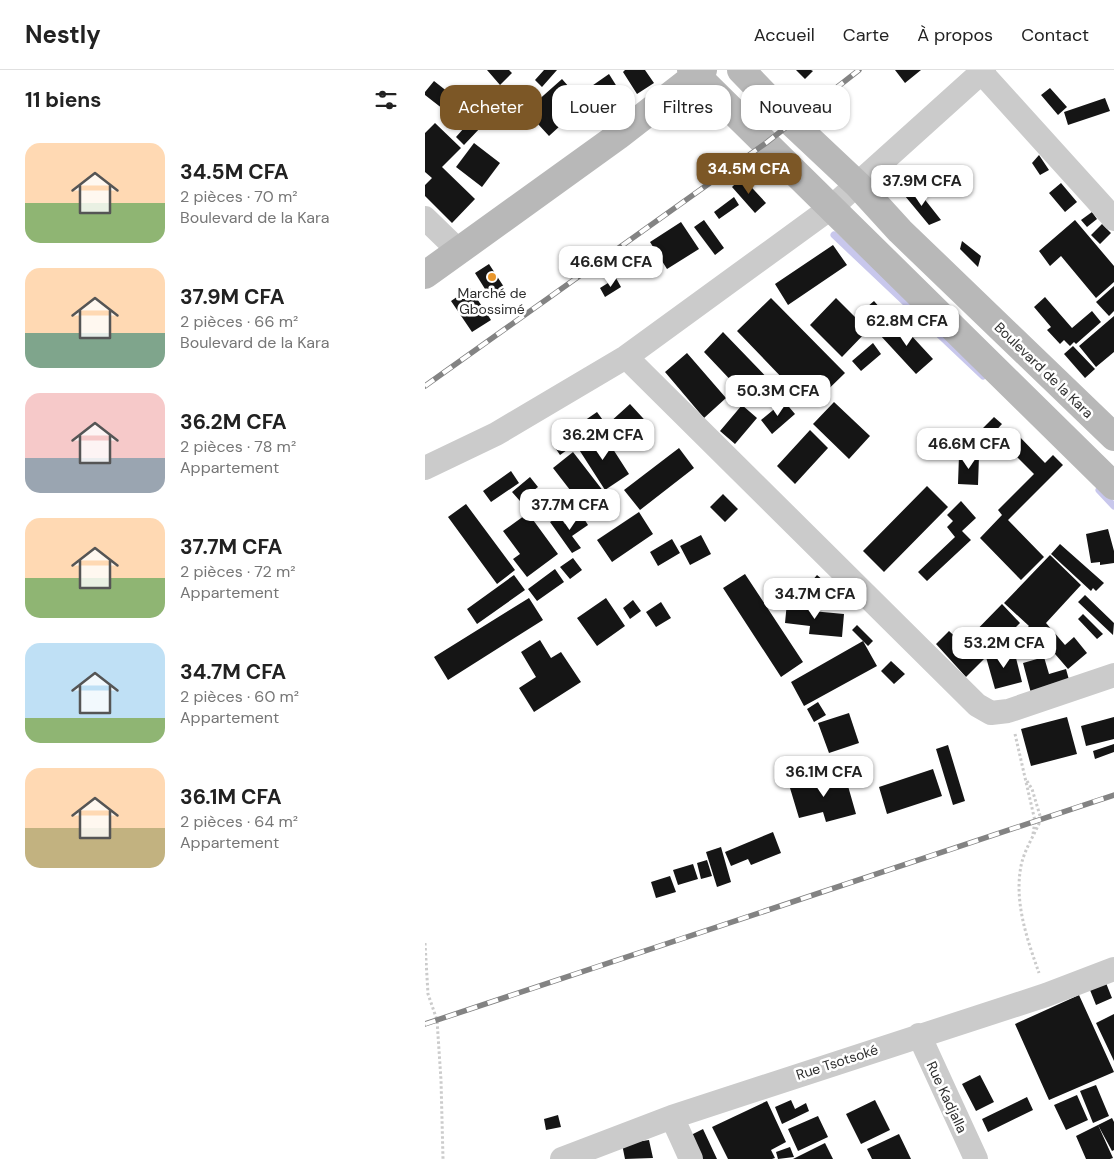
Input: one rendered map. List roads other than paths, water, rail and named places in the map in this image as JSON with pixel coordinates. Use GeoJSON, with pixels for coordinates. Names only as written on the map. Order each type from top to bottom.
{"type":"FeatureCollection","features":[{"type":"Feature","properties":{"kind":"main road","name":"Boulevard de la Kara"},"geometry":{"type":"LineString","coordinates":[[741,70],[791,122],[863,180],[900,231],[1114,437]]}},
{"type":"Feature","properties":{"kind":"main road"},"geometry":{"type":"LineString","coordinates":[[425,275],[697,72],[1114,486]]}},
{"type":"Feature","properties":{"kind":"street"},"geometry":{"type":"LineString","coordinates":[[425,468],[496,434],[626,357],[832,207],[983,71],[1114,219]]}},
{"type":"Feature","properties":{"kind":"street"},"geometry":{"type":"LineString","coordinates":[[425,218],[459,251]]}},
{"type":"Feature","properties":{"kind":"street"},"geometry":{"type":"LineString","coordinates":[[626,357],[977,706],[991,713],[1008,711],[1114,675]]}},
{"type":"Feature","properties":{"kind":"street","name":"Rue Tsotsoké"},"geometry":{"type":"LineString","coordinates":[[562,1159],[672,1117],[1046,995],[1114,969]]}},
{"type":"Feature","properties":{"kind":"street","name":"Rue Kadjalla"},"geometry":{"type":"LineString","coordinates":[[919,1035],[976,1159]]}},
{"type":"Feature","properties":{"kind":"street"},"geometry":{"type":"LineString","coordinates":[[672,1117],[691,1159]]}},
{"type":"Feature","properties":{"kind":"waterway"},"geometry":{"type":"LineString","coordinates":[[834,235],[983,376]]}},
{"type":"Feature","properties":{"kind":"waterway"},"geometry":{"type":"LineString","coordinates":[[1099,490],[1114,506]]}},
{"type":"Feature","properties":{"kind":"railway"},"geometry":{"type":"LineString","coordinates":[[425,386],[766,143],[859,70]]}},
{"type":"Feature","properties":{"kind":"railway"},"geometry":{"type":"LineString","coordinates":[[425,1024],[1114,795]]}},
{"type":"Feature","properties":{"kind":"place","name":"Marché de Gbossimé"},"geometry":{"type":"Point","coordinates":[492,277]}}]}
